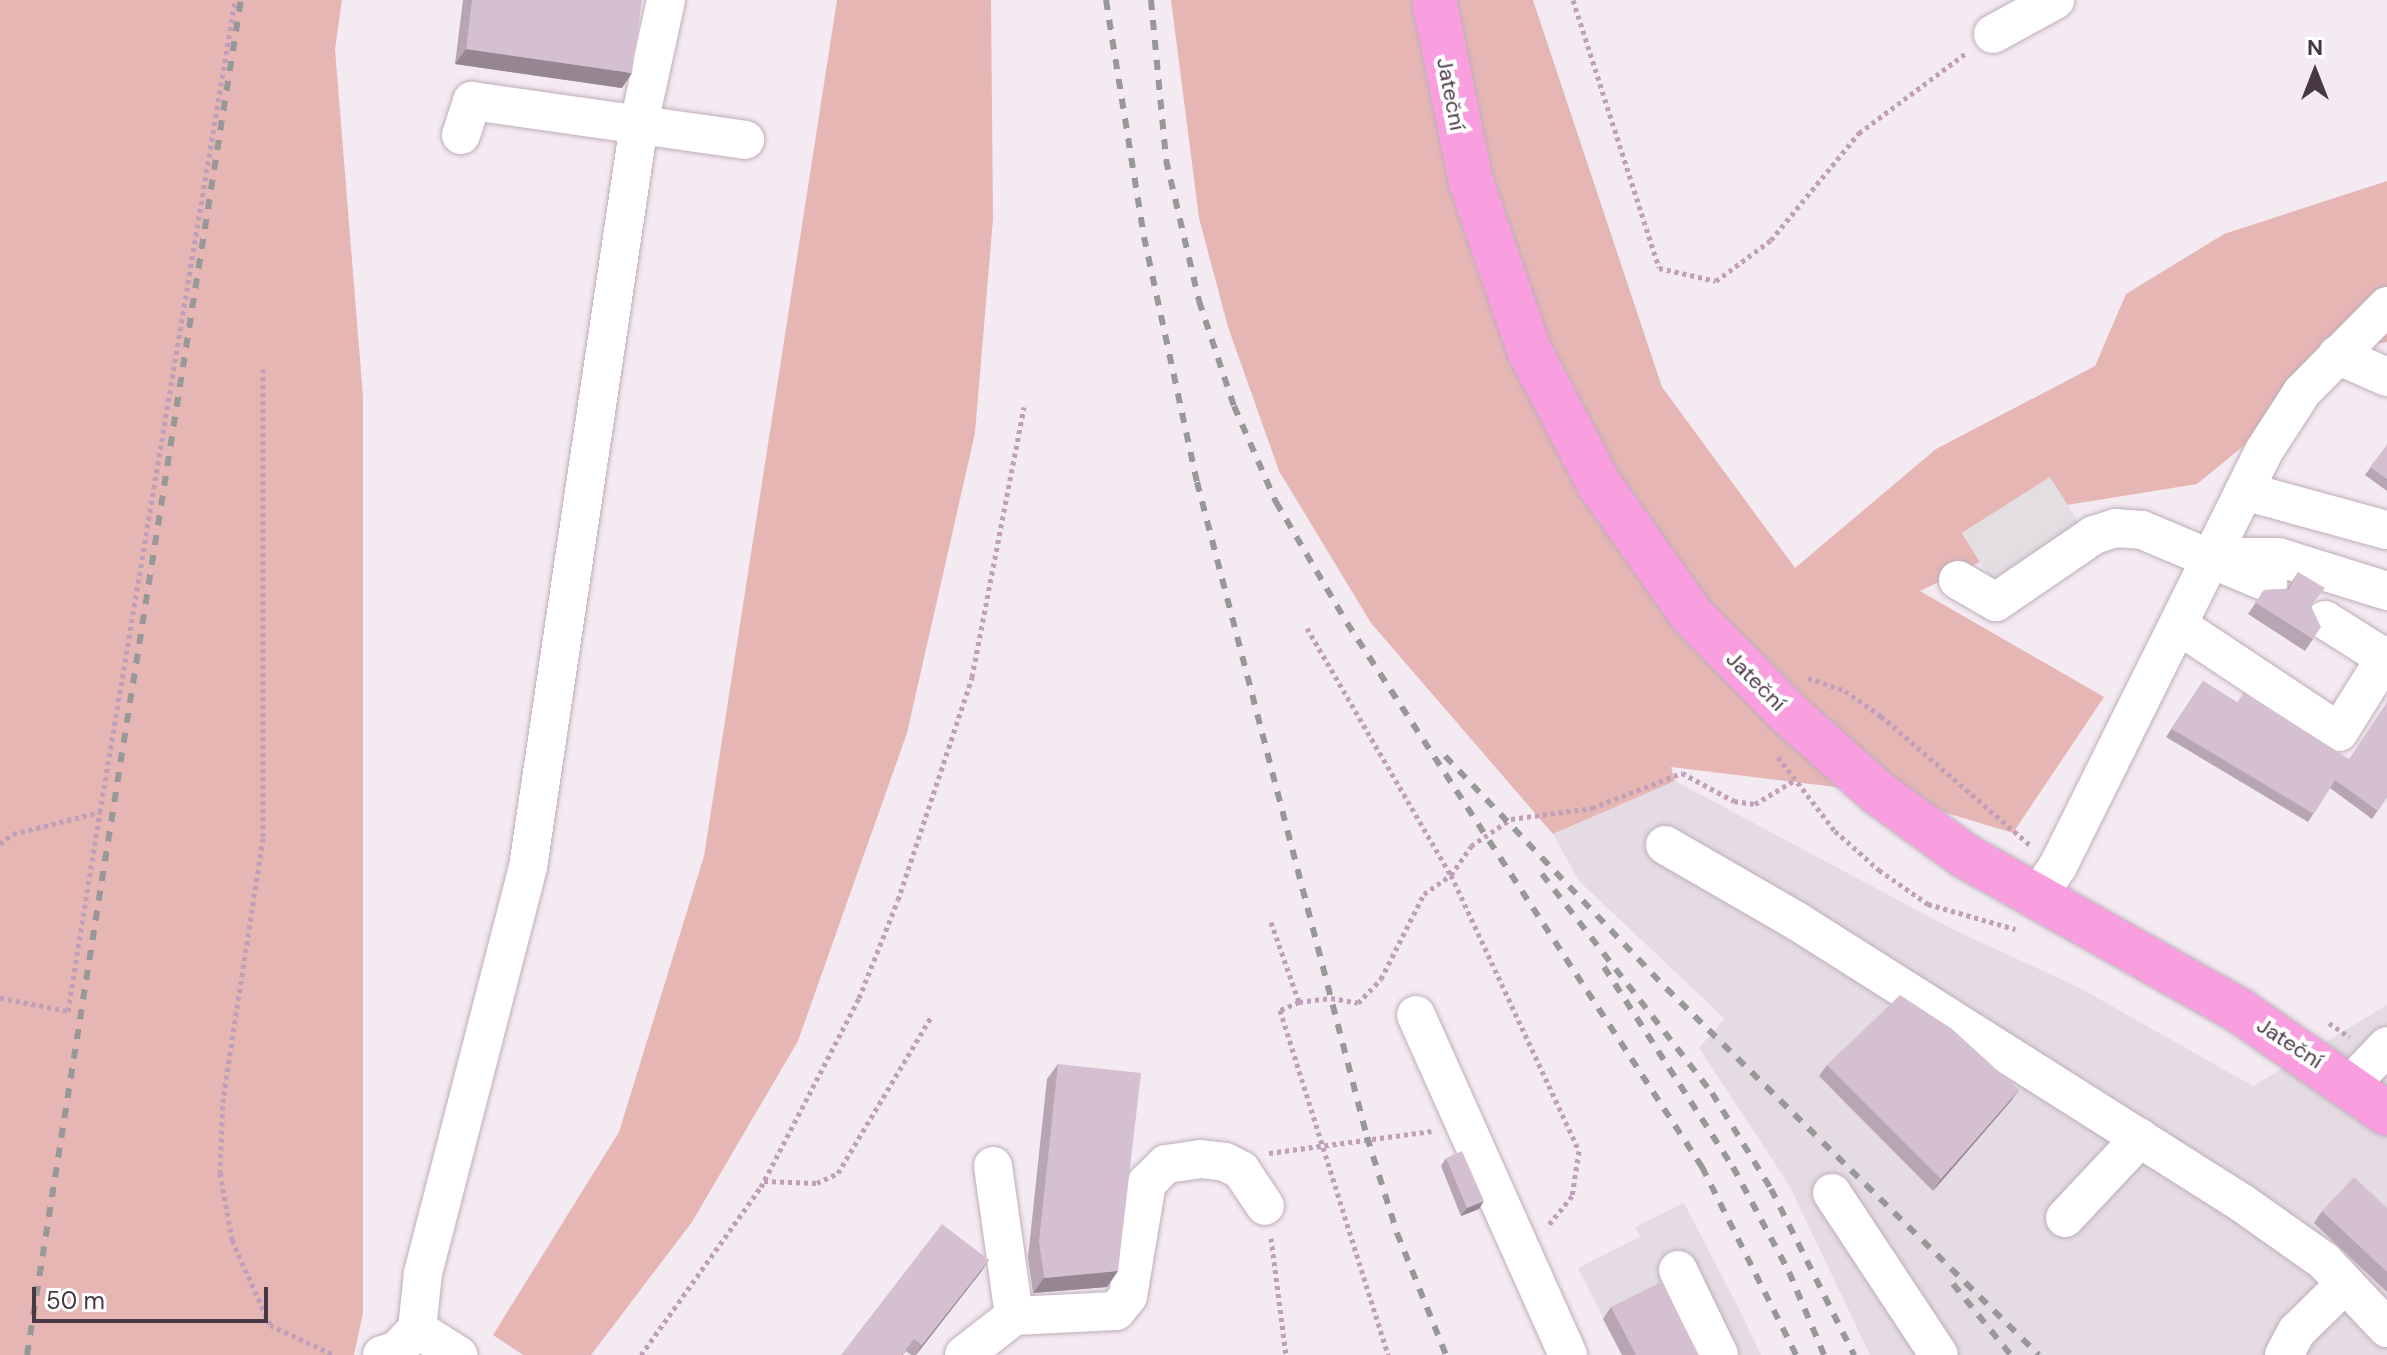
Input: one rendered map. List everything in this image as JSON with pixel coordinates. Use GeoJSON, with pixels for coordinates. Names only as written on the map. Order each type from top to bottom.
{"type":"FeatureCollection","features":[{"type":"Feature","properties":{"kind":"main road","name":"Jateční"},"geometry":{"type":"LineString","coordinates":[[1434,0],[1453,115],[1499,272],[1562,420],[1640,546],[1691,614],[1798,722],[1877,792],[1965,856],[2048,882],[2240,1011],[2372,1062],[2387,1113]]}},
{"type":"Feature","properties":{"kind":"lane"},"geometry":{"type":"LineString","coordinates":[[382,1355],[396,1351],[417,1329],[423,1273],[528,867],[639,124],[666,0]]}},
{"type":"Feature","properties":{"kind":"lane"},"geometry":{"type":"LineString","coordinates":[[1993,34],[2055,0]]}},
{"type":"Feature","properties":{"kind":"lane"},"geometry":{"type":"LineString","coordinates":[[461,135],[472,101],[745,140]]}},
{"type":"Feature","properties":{"kind":"lane"},"geometry":{"type":"LineString","coordinates":[[2048,882],[2244,491],[2302,392],[2387,306]]}},
{"type":"Feature","properties":{"kind":"lane"},"geometry":{"type":"LineString","coordinates":[[2337,355],[2387,377]]}},
{"type":"Feature","properties":{"kind":"lane"},"geometry":{"type":"LineString","coordinates":[[2244,491],[2387,530]]}},
{"type":"Feature","properties":{"kind":"lane"},"geometry":{"type":"LineString","coordinates":[[1958,580],[1996,602],[2094,535],[2115,528],[2142,530],[2268,583]]}},
{"type":"Feature","properties":{"kind":"lane"},"geometry":{"type":"LineString","coordinates":[[2210,559],[2278,557],[2387,591]]}},
{"type":"Feature","properties":{"kind":"lane"},"geometry":{"type":"LineString","coordinates":[[2178,625],[2339,732],[2386,657],[2325,620]]}},
{"type":"Feature","properties":{"kind":"lane"},"geometry":{"type":"LineString","coordinates":[[1665,845],[2140,1138],[2300,1245],[2345,1284],[2387,1328]]}},
{"type":"Feature","properties":{"kind":"lane"},"geometry":{"type":"LineString","coordinates":[[1416,1015],[1464,1115],[1568,1355]]}},
{"type":"Feature","properties":{"kind":"lane"},"geometry":{"type":"LineString","coordinates":[[2065,1218],[2140,1138]]}},
{"type":"Feature","properties":{"kind":"lane"},"geometry":{"type":"LineString","coordinates":[[964,1355],[1014,1316],[1116,1311],[1128,1296],[1147,1183],[1166,1164],[1201,1159],[1225,1162],[1241,1170],[1265,1206]]}},
{"type":"Feature","properties":{"kind":"lane"},"geometry":{"type":"LineString","coordinates":[[993,1166],[1014,1316]]}},
{"type":"Feature","properties":{"kind":"lane"},"geometry":{"type":"LineString","coordinates":[[1832,1193],[1939,1355]]}},
{"type":"Feature","properties":{"kind":"lane"},"geometry":{"type":"LineString","coordinates":[[1678,1270],[1719,1355]]}},
{"type":"Feature","properties":{"kind":"lane"},"geometry":{"type":"LineString","coordinates":[[2284,1355],[2297,1331],[2345,1284]]}},
{"type":"Feature","properties":{"kind":"lane"},"geometry":{"type":"LineString","coordinates":[[417,1329],[458,1355]]}},
{"type":"Feature","properties":{"kind":"path"},"geometry":{"type":"LineString","coordinates":[[0,998],[68,1011],[235,0]]}},
{"type":"Feature","properties":{"kind":"path"},"geometry":{"type":"LineString","coordinates":[[1573,0],[1659,268],[1716,281],[1771,240],[1859,133],[1993,34]]}},
{"type":"Feature","properties":{"kind":"path"},"geometry":{"type":"LineString","coordinates":[[263,369],[263,838],[223,1098],[220,1173],[232,1240],[270,1325],[334,1355]]}},
{"type":"Feature","properties":{"kind":"path"},"geometry":{"type":"LineString","coordinates":[[641,1355],[764,1181],[859,998],[936,791],[972,677],[1024,407]]}},
{"type":"Feature","properties":{"kind":"path"},"geometry":{"type":"LineString","coordinates":[[1307,628],[1451,875],[1579,1151],[1572,1196],[1524,1256]]}},
{"type":"Feature","properties":{"kind":"path"},"geometry":{"type":"LineString","coordinates":[[1796,672],[1845,691],[1881,716],[2013,833],[2048,882]]}},
{"type":"Feature","properties":{"kind":"path"},"geometry":{"type":"LineString","coordinates":[[1388,1355],[1280,1010],[1299,1002],[1331,998],[1358,1003],[1381,979],[1424,894],[1451,875],[1471,846],[1511,819],[1592,808],[1682,773],[1734,801],[1755,804],[1795,780]]}},
{"type":"Feature","properties":{"kind":"path"},"geometry":{"type":"LineString","coordinates":[[0,844],[13,834],[100,812]]}},
{"type":"Feature","properties":{"kind":"path"},"geometry":{"type":"LineString","coordinates":[[1271,922],[1299,1002]]}},
{"type":"Feature","properties":{"kind":"path"},"geometry":{"type":"LineString","coordinates":[[764,1181],[817,1183],[838,1173],[931,1017]]}},
{"type":"Feature","properties":{"kind":"path"},"geometry":{"type":"LineString","coordinates":[[2325,1020],[2372,1062]]}},
{"type":"Feature","properties":{"kind":"path"},"geometry":{"type":"LineString","coordinates":[[1225,1162],[1374,1136],[1420,1136],[1464,1115]]}},
{"type":"Feature","properties":{"kind":"path"},"geometry":{"type":"LineString","coordinates":[[1265,1206],[1286,1355]]}},
{"type":"Feature","properties":{"kind":"shaded area"},"geometry":{"type":"Polygon","coordinates":[[[0,0],[342,0],[335,49],[363,397],[363,1313],[354,1355],[0,1355],[0,0]]]}},
{"type":"Feature","properties":{"kind":"shaded area"},"geometry":{"type":"Polygon","coordinates":[[[837,0],[991,0],[993,219],[975,433],[907,733],[798,1041],[692,1222],[591,1355],[523,1355],[493,1335],[619,1132],[704,856],[837,0]]]}},
{"type":"Feature","properties":{"kind":"shaded area"},"geometry":{"type":"Polygon","coordinates":[[[1171,0],[1533,0],[1662,387],[1795,568],[1936,449],[2095,366],[2126,294],[2224,234],[2387,181],[2387,342],[2315,354],[2258,434],[2197,484],[2067,505],[2049,478],[1962,533],[1980,562],[1920,591],[2104,697],[2013,833],[1877,792],[1671,767],[1675,781],[1553,834],[1371,623],[1279,471],[1228,327],[1199,218],[1171,0]]]}},
{"type":"Feature","properties":{"kind":"shaded area"},"geometry":{"type":"Polygon","coordinates":[[[2050,477],[2079,523],[1991,580],[1962,533],[2050,477]]]}},
{"type":"Feature","properties":{"kind":"shaded area"},"geometry":{"type":"Polygon","coordinates":[[[1675,781],[1954,930],[2078,987],[2253,1086],[2387,1005],[2387,1355],[1870,1355],[1789,1185],[1699,1048],[1725,1019],[1579,881],[1553,834],[1675,781]]]}},
{"type":"Feature","properties":{"kind":"shaded area"},"geometry":{"type":"Polygon","coordinates":[[[1684,1203],[1761,1355],[1622,1355],[1578,1268],[1640,1237],[1635,1227],[1684,1203]]]}},
{"type":"Feature","properties":{"kind":"building"},"geometry":{"type":"Polygon","coordinates":[[[472,0],[642,0],[632,73],[466,49],[472,0]]]}},
{"type":"Feature","properties":{"kind":"building"},"geometry":{"type":"Polygon","coordinates":[[[2387,445],[2387,479],[2370,467],[2387,445]]]}},
{"type":"Feature","properties":{"kind":"building"},"geometry":{"type":"Polygon","coordinates":[[[2298,572],[2325,588],[2311,606],[2321,627],[2313,639],[2256,603],[2264,590],[2289,589],[2298,572]]]}},
{"type":"Feature","properties":{"kind":"building"},"geometry":{"type":"Polygon","coordinates":[[[2203,681],[2237,703],[2244,692],[2349,759],[2387,702],[2387,797],[2378,811],[2335,780],[2314,814],[2172,729],[2203,681]]]}},
{"type":"Feature","properties":{"kind":"building"},"geometry":{"type":"Polygon","coordinates":[[[1900,995],[1952,1029],[2019,1090],[1941,1179],[1827,1065],[1900,995]]]}},
{"type":"Feature","properties":{"kind":"building"},"geometry":{"type":"Polygon","coordinates":[[[1058,1064],[1141,1073],[1118,1271],[1044,1278],[1039,1241],[1058,1064]]]}},
{"type":"Feature","properties":{"kind":"building"},"geometry":{"type":"Polygon","coordinates":[[[1462,1151],[1484,1201],[1467,1208],[1446,1158],[1462,1151]]]}},
{"type":"Feature","properties":{"kind":"building"},"geometry":{"type":"Polygon","coordinates":[[[2354,1177],[2387,1208],[2387,1272],[2322,1211],[2354,1177]]]}},
{"type":"Feature","properties":{"kind":"building"},"geometry":{"type":"Polygon","coordinates":[[[942,1224],[989,1260],[922,1345],[914,1339],[902,1355],[841,1355],[942,1224]]]}},
{"type":"Feature","properties":{"kind":"building"},"geometry":{"type":"Polygon","coordinates":[[[1661,1282],[1699,1355],[1636,1355],[1611,1307],[1661,1282]]]}},
{"type":"Feature","properties":{"kind":"railway"},"geometry":{"type":"LineString","coordinates":[[27,1355],[241,0]]}},
{"type":"Feature","properties":{"kind":"railway"},"geometry":{"type":"LineString","coordinates":[[1106,0],[1144,237],[1197,482],[1367,1137],[1397,1233],[1446,1355]]}},
{"type":"Feature","properties":{"kind":"railway"},"geometry":{"type":"LineString","coordinates":[[1151,0],[1166,160],[1199,301],[1234,406],[1276,502],[1347,623],[1702,1167],[1796,1355]]}},
{"type":"Feature","properties":{"kind":"railway"},"geometry":{"type":"LineString","coordinates":[[1445,756],[1666,988],[2039,1355]]}},
{"type":"Feature","properties":{"kind":"railway"},"geometry":{"type":"LineString","coordinates":[[1542,874],[1712,1093],[1771,1189],[1854,1355]]}},
{"type":"Feature","properties":{"kind":"railway"},"geometry":{"type":"LineString","coordinates":[[1604,967],[1733,1167],[1789,1272],[1824,1355]]}},
{"type":"Feature","properties":{"kind":"railway"},"geometry":{"type":"LineString","coordinates":[[1953,1284],[2011,1355]]}}]}
